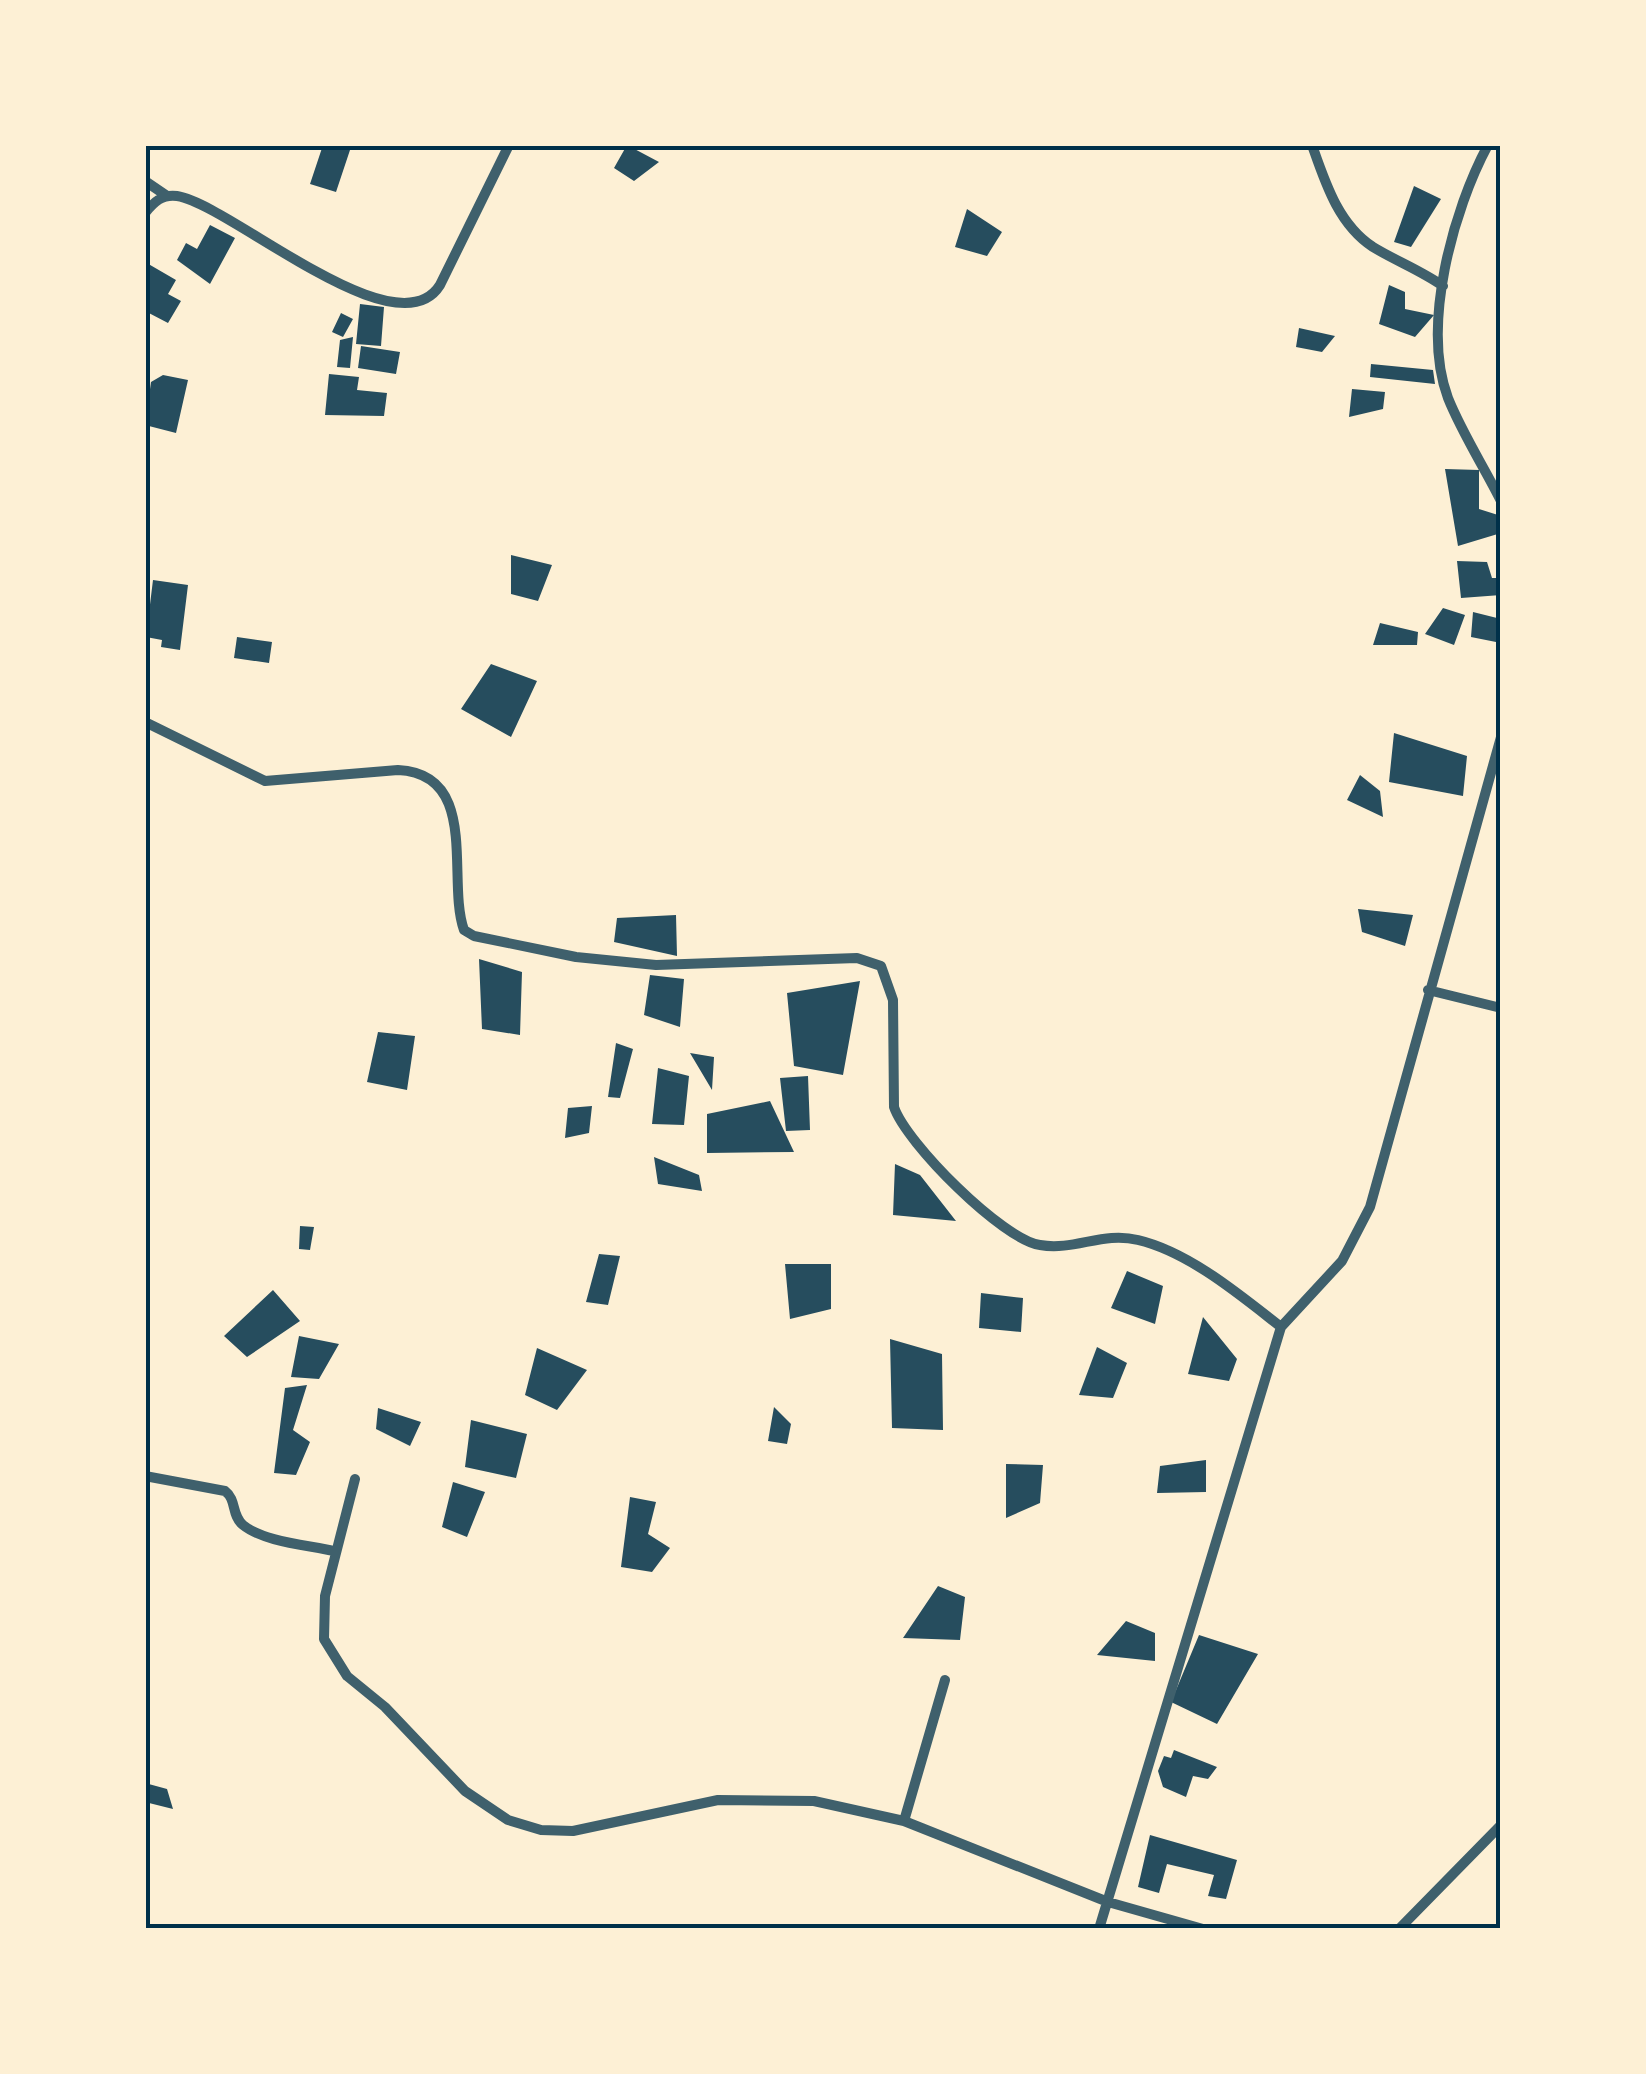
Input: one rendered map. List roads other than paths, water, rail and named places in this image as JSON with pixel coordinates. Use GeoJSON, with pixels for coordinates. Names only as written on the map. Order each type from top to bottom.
{"type":"FeatureCollection","features":[{"type":"Feature","properties":{"kind":"street"},"geometry":{"type":"LineString","coordinates":[[145,180],[168,196],[192,201],[253,238],[370,296],[406,304],[433,296],[509,145]]}},
{"type":"Feature","properties":{"kind":"street"},"geometry":{"type":"LineString","coordinates":[[1312,145],[1328,191],[1343,217],[1371,246],[1414,265],[1442,286]]}},
{"type":"Feature","properties":{"kind":"street"},"geometry":{"type":"LineString","coordinates":[[1488,145],[1472,174],[1442,286],[1438,357],[1448,398],[1501,501]]}},
{"type":"Feature","properties":{"kind":"street"},"geometry":{"type":"LineString","coordinates":[[145,213],[157,199],[168,196]]}},
{"type":"Feature","properties":{"kind":"street"},"geometry":{"type":"LineString","coordinates":[[145,722],[265,782],[398,770],[416,771],[428,778],[444,796],[459,839],[459,916],[464,930],[474,936],[576,957],[656,965],[857,958],[881,966],[893,1000],[894,1107],[899,1121],[929,1160],[1007,1231],[1022,1240],[1050,1246],[1115,1236],[1141,1240],[1229,1289],[1280,1327]]}},
{"type":"Feature","properties":{"kind":"street"},"geometry":{"type":"LineString","coordinates":[[1099,1929],[1280,1327],[1342,1262],[1370,1206],[1501,737]]}},
{"type":"Feature","properties":{"kind":"street"},"geometry":{"type":"LineString","coordinates":[[1428,990],[1501,1008]]}},
{"type":"Feature","properties":{"kind":"street"},"geometry":{"type":"LineString","coordinates":[[145,1476],[226,1491],[233,1498],[237,1518],[248,1528],[334,1552]]}},
{"type":"Feature","properties":{"kind":"street"},"geometry":{"type":"LineString","coordinates":[[355,1479],[334,1552],[322,1620],[332,1657],[465,1790],[508,1820],[542,1830],[573,1830],[718,1800],[779,1798],[904,1820],[1108,1902],[1203,1929]]}},
{"type":"Feature","properties":{"kind":"street"},"geometry":{"type":"LineString","coordinates":[[904,1820],[946,1680]]}},
{"type":"Feature","properties":{"kind":"street"},"geometry":{"type":"LineString","coordinates":[[1399,1929],[1501,1826]]}}]}
